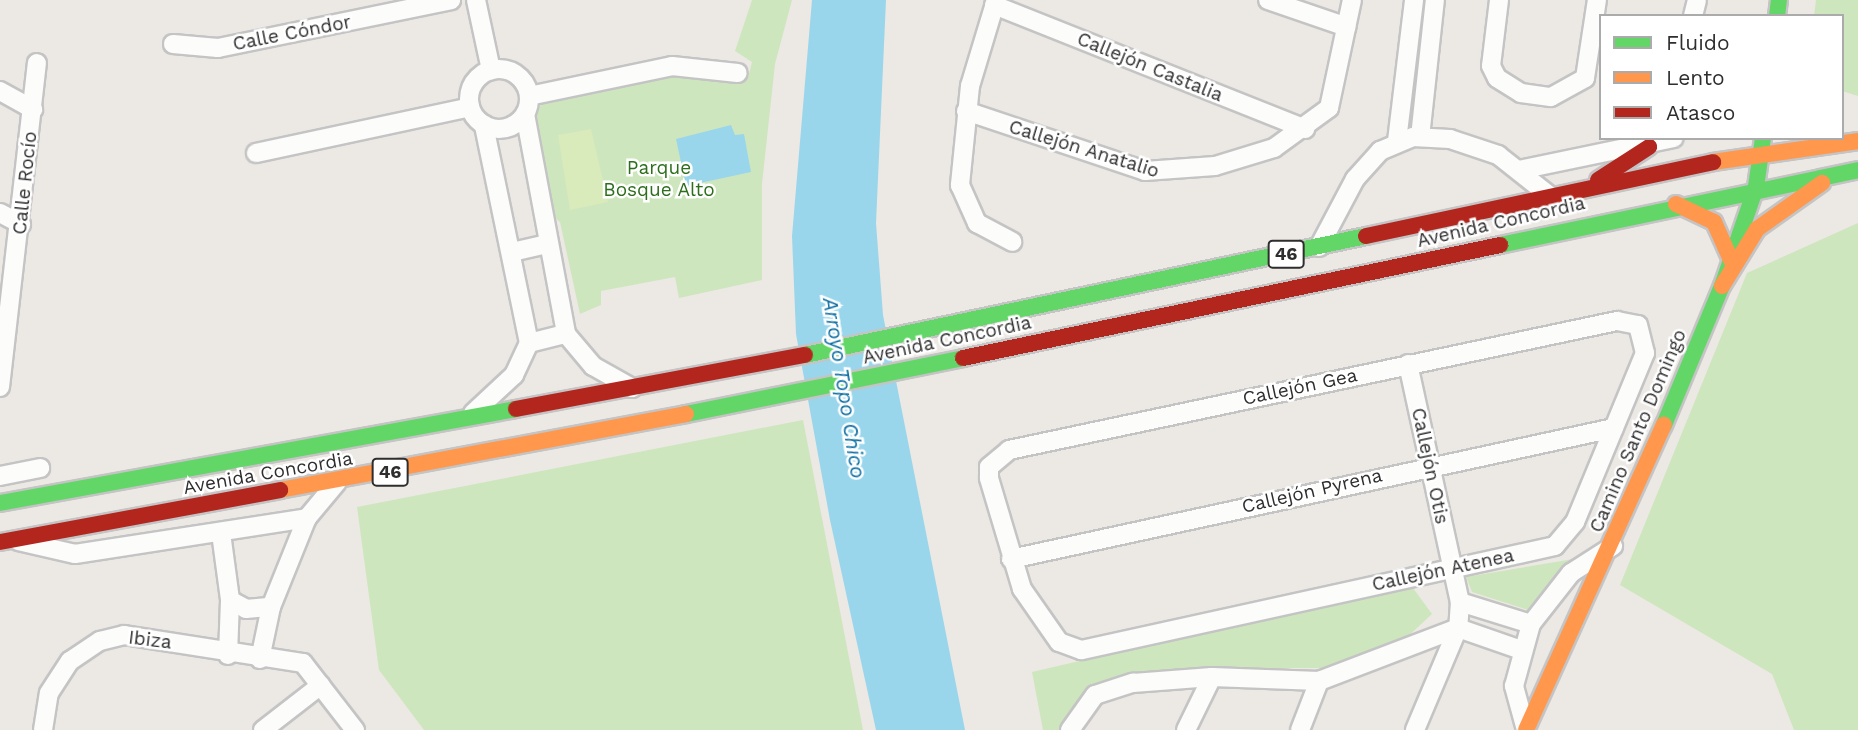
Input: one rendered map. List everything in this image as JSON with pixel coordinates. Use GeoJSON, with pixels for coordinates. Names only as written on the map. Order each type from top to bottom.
{"type":"FeatureCollection","features":[{"type":"Feature","properties":{"kind":"main road"},"geometry":{"type":"LineString","coordinates":[[1676,170],[1724,140]]}},
{"type":"Feature","properties":{"kind":"main road","name":"Avenida Concordia"},"geometry":{"type":"LineString","coordinates":[[3,501],[769,363],[895,334],[1320,247],[1585,188],[1676,170],[1760,163],[1853,142]]}},
{"type":"Feature","properties":{"kind":"main road"},"geometry":{"type":"LineString","coordinates":[[1585,188],[1649,147]]}},
{"type":"Feature","properties":{"kind":"main road"},"geometry":{"type":"LineString","coordinates":[[1624,216],[1648,198],[1760,163]]}},
{"type":"Feature","properties":{"kind":"main road","name":"Avenida Concordia"},"geometry":{"type":"LineString","coordinates":[[7,541],[337,482],[778,397],[1624,216],[1676,204],[1760,163],[1856,170]]}},
{"type":"Feature","properties":{"kind":"main road","name":"Camino Santo Domingo"},"geometry":{"type":"LineString","coordinates":[[1526,730],[1614,546],[1722,286],[1760,163]]}},
{"type":"Feature","properties":{"kind":"main road"},"geometry":{"type":"LineString","coordinates":[[1722,286],[1749,239],[1780,207],[1856,170]]}},
{"type":"Feature","properties":{"kind":"main road"},"geometry":{"type":"LineString","coordinates":[[1676,204],[1714,222],[1731,260]]}},
{"type":"Feature","properties":{"kind":"street","name":"Calle Cóndor"},"geometry":{"type":"LineString","coordinates":[[173,44],[218,48],[451,0]]}},
{"type":"Feature","properties":{"kind":"street"},"geometry":{"type":"LineString","coordinates":[[476,0],[491,70]]}},
{"type":"Feature","properties":{"kind":"street"},"geometry":{"type":"LineString","coordinates":[[1268,0],[1347,27]]}},
{"type":"Feature","properties":{"kind":"street","name":"Callejón Anatalio"},"geometry":{"type":"LineString","coordinates":[[966,111],[1166,174],[1274,148],[1305,129],[1335,97],[1352,0]]}},
{"type":"Feature","properties":{"kind":"street"},"geometry":{"type":"LineString","coordinates":[[1397,141],[1414,0]]}},
{"type":"Feature","properties":{"kind":"street"},"geometry":{"type":"LineString","coordinates":[[1420,137],[1435,0]]}},
{"type":"Feature","properties":{"kind":"street"},"geometry":{"type":"LineString","coordinates":[[1499,0],[1491,66],[1507,87],[1521,93],[1551,97],[1580,86],[1597,22],[1597,0]]}},
{"type":"Feature","properties":{"kind":"street"},"geometry":{"type":"LineString","coordinates":[[995,2],[966,111],[960,185],[965,205],[977,223],[1012,242]]}},
{"type":"Feature","properties":{"kind":"street","name":"Callejón Castalia"},"geometry":{"type":"LineString","coordinates":[[995,2],[1305,129]]}},
{"type":"Feature","properties":{"kind":"street"},"geometry":{"type":"LineString","coordinates":[[1412,23],[1431,26]]}},
{"type":"Feature","properties":{"kind":"street","name":"Calle Rocío"},"geometry":{"type":"LineString","coordinates":[[0,387],[4,338],[21,224],[37,63]]}},
{"type":"Feature","properties":{"kind":"street"},"geometry":{"type":"LineString","coordinates":[[484,125],[502,129],[527,105],[672,66],[738,73]]}},
{"type":"Feature","properties":{"kind":"street"},"geometry":{"type":"LineString","coordinates":[[491,70],[520,78],[527,105],[547,244],[566,334],[593,366],[632,388]]}},
{"type":"Feature","properties":{"kind":"street"},"geometry":{"type":"LineString","coordinates":[[462,420],[500,392],[529,343],[484,125],[470,107],[473,84],[491,70]]}},
{"type":"Feature","properties":{"kind":"street"},"geometry":{"type":"LineString","coordinates":[[0,91],[33,109]]}},
{"type":"Feature","properties":{"kind":"street"},"geometry":{"type":"LineString","coordinates":[[256,153],[470,107]]}},
{"type":"Feature","properties":{"kind":"street"},"geometry":{"type":"LineString","coordinates":[[1320,247],[1355,179],[1397,141],[1420,137],[1468,143],[1519,170],[1550,196]]}},
{"type":"Feature","properties":{"kind":"street"},"geometry":{"type":"LineString","coordinates":[[1519,170],[1649,147],[1668,140]]}},
{"type":"Feature","properties":{"kind":"street"},"geometry":{"type":"LineString","coordinates":[[0,213],[21,224]]}},
{"type":"Feature","properties":{"kind":"street"},"geometry":{"type":"LineString","coordinates":[[512,252],[547,244]]}},
{"type":"Feature","properties":{"kind":"street","name":"Callejón Gea"},"geometry":{"type":"LineString","coordinates":[[1011,559],[989,467],[1027,444],[1617,321]]}},
{"type":"Feature","properties":{"kind":"street","name":"Callejón Atenea"},"geometry":{"type":"LineString","coordinates":[[1011,559],[1042,622],[1069,650],[1097,649],[1564,540],[1614,428],[1646,340],[1639,325],[1617,321]]}},
{"type":"Feature","properties":{"kind":"street"},"geometry":{"type":"LineString","coordinates":[[529,343],[566,334]]}},
{"type":"Feature","properties":{"kind":"street","name":"Callejón Otis"},"geometry":{"type":"LineString","coordinates":[[1408,364],[1460,602],[1458,628],[1415,730]]}},
{"type":"Feature","properties":{"kind":"street","name":"Callejón Pyrena"},"geometry":{"type":"LineString","coordinates":[[1011,559],[1430,464],[1614,428]]}},
{"type":"Feature","properties":{"kind":"street"},"geometry":{"type":"LineString","coordinates":[[0,476],[40,468]]}},
{"type":"Feature","properties":{"kind":"street"},"geometry":{"type":"LineString","coordinates":[[260,659],[271,607],[307,518],[337,482]]}},
{"type":"Feature","properties":{"kind":"street"},"geometry":{"type":"LineString","coordinates":[[7,541],[75,554],[307,518]]}},
{"type":"Feature","properties":{"kind":"street"},"geometry":{"type":"LineString","coordinates":[[221,533],[230,600],[229,654]]}},
{"type":"Feature","properties":{"kind":"street"},"geometry":{"type":"LineString","coordinates":[[1526,730],[1514,697],[1521,650],[1531,624],[1571,573],[1614,546]]}},
{"type":"Feature","properties":{"kind":"street"},"geometry":{"type":"LineString","coordinates":[[230,600],[246,609],[271,607]]}},
{"type":"Feature","properties":{"kind":"street"},"geometry":{"type":"LineString","coordinates":[[1460,602],[1531,624]]}},
{"type":"Feature","properties":{"kind":"street"},"geometry":{"type":"LineString","coordinates":[[1070,730],[1086,704],[1110,688],[1212,677],[1319,681],[1458,628],[1521,650]]}},
{"type":"Feature","properties":{"kind":"street","name":"Ibiza"},"geometry":{"type":"LineString","coordinates":[[43,730],[58,676],[100,641],[147,636],[229,654],[303,663],[355,730]]}},
{"type":"Feature","properties":{"kind":"street"},"geometry":{"type":"LineString","coordinates":[[1186,730],[1212,677]]}},
{"type":"Feature","properties":{"kind":"street"},"geometry":{"type":"LineString","coordinates":[[1300,730],[1319,681]]}},
{"type":"Feature","properties":{"kind":"street"},"geometry":{"type":"LineString","coordinates":[[263,730],[321,685]]}},
{"type":"Feature","properties":{"kind":"green space","name":"Parque Bosque Alto"},"geometry":{"type":"Polygon","coordinates":[[[752,0],[792,0],[775,64],[762,184],[762,280],[679,298],[675,277],[601,291],[601,305],[580,314],[560,222],[548,212],[531,114],[548,99],[674,75],[748,78],[752,62],[735,51],[752,0]]]}},
{"type":"Feature","properties":{"kind":"green space"},"geometry":{"type":"Polygon","coordinates":[[[1816,0],[1858,0],[1858,96],[1844,92],[1844,14],[1814,14],[1816,0]]]}},
{"type":"Feature","properties":{"kind":"green space"},"geometry":{"type":"Polygon","coordinates":[[[591,129],[608,202],[570,210],[558,135],[591,129]]]}},
{"type":"Feature","properties":{"kind":"green space"},"geometry":{"type":"Polygon","coordinates":[[[1858,223],[1858,730],[1794,730],[1772,674],[1620,585],[1747,273],[1858,223]]]}},
{"type":"Feature","properties":{"kind":"green space"},"geometry":{"type":"Polygon","coordinates":[[[803,420],[863,730],[424,730],[379,670],[357,507],[803,420]]]}},
{"type":"Feature","properties":{"kind":"green space"},"geometry":{"type":"Polygon","coordinates":[[[1579,558],[1528,610],[1472,592],[1466,577],[1579,558]]]}},
{"type":"Feature","properties":{"kind":"green space"},"geometry":{"type":"Polygon","coordinates":[[[1410,584],[1432,614],[1404,640],[1334,668],[1187,668],[1124,677],[1088,686],[1059,730],[1043,730],[1032,672],[1410,584]]]}},
{"type":"Feature","properties":{"kind":"water","name":"Arroyo Topo Chico"},"geometry":{"type":"Polygon","coordinates":[[[812,0],[886,0],[876,223],[883,315],[965,730],[876,730],[830,520],[796,334],[792,236],[812,0]]]}},
{"type":"Feature","properties":{"kind":"water"},"geometry":{"type":"Polygon","coordinates":[[[731,125],[735,135],[744,134],[751,172],[686,186],[676,139],[731,125]]]}},
{"type":"Feature","properties":{"kind":"traffic: fast"},"geometry":{"type":"LineString","coordinates":[[1777,14],[1779,0]]}},
{"type":"Feature","properties":{"kind":"traffic: fast"},"geometry":{"type":"LineString","coordinates":[[1664,425],[1722,286],[1756,187],[1763,140]]}},
{"type":"Feature","properties":{"kind":"traffic: fast"},"geometry":{"type":"LineString","coordinates":[[1500,245],[1858,170]]}},
{"type":"Feature","properties":{"kind":"traffic: fast"},"geometry":{"type":"LineString","coordinates":[[805,355],[1366,236]]}},
{"type":"Feature","properties":{"kind":"traffic: fast"},"geometry":{"type":"LineString","coordinates":[[686,414],[963,358]]}},
{"type":"Feature","properties":{"kind":"traffic: fast"},"geometry":{"type":"LineString","coordinates":[[0,503],[516,409]]}},
{"type":"Feature","properties":{"kind":"traffic: slow"},"geometry":{"type":"LineString","coordinates":[[1713,162],[1858,141]]}},
{"type":"Feature","properties":{"kind":"traffic: slow"},"geometry":{"type":"LineString","coordinates":[[1722,286],[1757,229],[1822,183]]}},
{"type":"Feature","properties":{"kind":"traffic: slow"},"geometry":{"type":"LineString","coordinates":[[1676,204],[1714,222],[1731,260]]}},
{"type":"Feature","properties":{"kind":"traffic: slow"},"geometry":{"type":"LineString","coordinates":[[280,490],[686,414]]}},
{"type":"Feature","properties":{"kind":"traffic: slow"},"geometry":{"type":"LineString","coordinates":[[1526,730],[1664,425]]}},
{"type":"Feature","properties":{"kind":"traffic: jam"},"geometry":{"type":"LineString","coordinates":[[1598,180],[1649,147]]}},
{"type":"Feature","properties":{"kind":"traffic: jam"},"geometry":{"type":"LineString","coordinates":[[1366,236],[1713,162]]}},
{"type":"Feature","properties":{"kind":"traffic: jam"},"geometry":{"type":"LineString","coordinates":[[963,358],[1500,245]]}},
{"type":"Feature","properties":{"kind":"traffic: jam"},"geometry":{"type":"LineString","coordinates":[[516,409],[805,355]]}},
{"type":"Feature","properties":{"kind":"traffic: jam"},"geometry":{"type":"LineString","coordinates":[[0,542],[280,490]]}}]}
